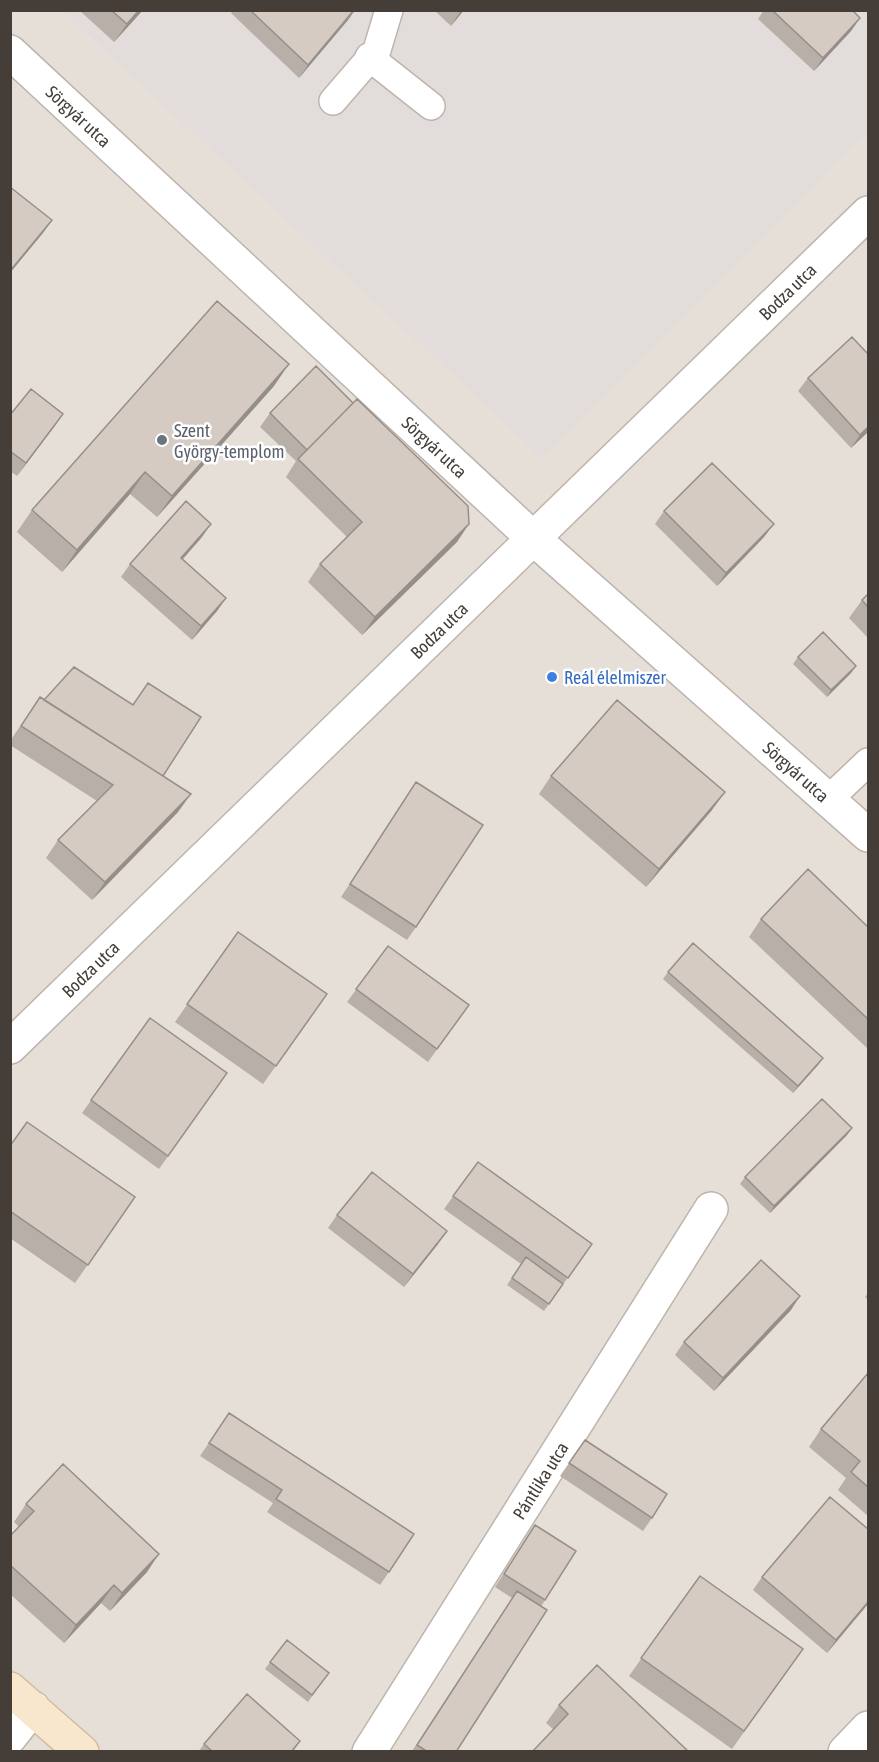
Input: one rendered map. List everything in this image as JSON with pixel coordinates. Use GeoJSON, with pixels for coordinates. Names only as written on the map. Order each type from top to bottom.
{"type":"FeatureCollection","features":[{"type":"Feature","properties":{"kind":"street","name":"Sörgyár utca"},"geometry":{"type":"LineString","coordinates":[[10,51],[534,539],[868,835]]}},
{"type":"Feature","properties":{"kind":"street","name":"Bodza utca"},"geometry":{"type":"LineString","coordinates":[[10,1047],[868,213]]}},
{"type":"Feature","properties":{"kind":"street","name":"Pántlika utca"},"geometry":{"type":"LineString","coordinates":[[369,1752],[711,1209]]}},
{"type":"Feature","properties":{"kind":"street"},"geometry":{"type":"LineString","coordinates":[[10,1737],[22,1699],[82,1752]]}},
{"type":"Feature","properties":{"kind":"street"},"geometry":{"type":"LineString","coordinates":[[844,1752],[868,1728]]}},
{"type":"Feature","properties":{"kind":"lane"},"geometry":{"type":"LineString","coordinates":[[333,101],[376,50],[389,10]]}},
{"type":"Feature","properties":{"kind":"lane"},"geometry":{"type":"LineString","coordinates":[[369,57],[432,106]]}},
{"type":"Feature","properties":{"kind":"lane"},"geometry":{"type":"LineString","coordinates":[[829,800],[868,762]]}},
{"type":"Feature","properties":{"kind":"shaded area"},"geometry":{"type":"Polygon","coordinates":[[[11,11],[61,11],[542,457],[868,133],[868,1751],[11,1752],[11,11]]]}},
{"type":"Feature","properties":{"kind":"shaded area"},"geometry":{"type":"Polygon","coordinates":[[[61,11],[868,11],[868,133],[542,458],[61,11]]]}},
{"type":"Feature","properties":{"kind":"building"},"geometry":{"type":"Polygon","coordinates":[[[111,10],[139,10],[127,24],[111,10]]]}},
{"type":"Feature","properties":{"kind":"building"},"geometry":{"type":"Polygon","coordinates":[[[250,10],[354,10],[308,65],[250,10]]]}},
{"type":"Feature","properties":{"kind":"building"},"geometry":{"type":"Polygon","coordinates":[[[772,10],[852,10],[860,18],[823,58],[772,10]]]}},
{"type":"Feature","properties":{"kind":"building"},"geometry":{"type":"Polygon","coordinates":[[[10,187],[52,220],[10,271],[10,187]]]}},
{"type":"Feature","properties":{"kind":"building","name":"Szent György-templom"},"geometry":{"type":"Polygon","coordinates":[[[217,301],[289,364],[172,496],[145,472],[77,550],[32,510],[217,301]]]}},
{"type":"Feature","properties":{"kind":"building"},"geometry":{"type":"Polygon","coordinates":[[[852,337],[868,354],[868,427],[860,435],[808,378],[852,337]]]}},
{"type":"Feature","properties":{"kind":"building"},"geometry":{"type":"Polygon","coordinates":[[[316,366],[353,403],[307,450],[270,413],[316,366]]]}},
{"type":"Feature","properties":{"kind":"building"},"geometry":{"type":"Polygon","coordinates":[[[31,389],[63,414],[26,463],[10,451],[10,415],[31,389]]]}},
{"type":"Feature","properties":{"kind":"building"},"geometry":{"type":"Polygon","coordinates":[[[357,399],[468,506],[469,524],[375,617],[320,564],[362,522],[298,459],[357,399]]]}},
{"type":"Feature","properties":{"kind":"building"},"geometry":{"type":"Polygon","coordinates":[[[712,463],[774,524],[726,573],[664,511],[712,463]]]}},
{"type":"Feature","properties":{"kind":"building"},"geometry":{"type":"Polygon","coordinates":[[[186,501],[211,524],[181,558],[226,598],[201,626],[130,564],[186,501]]]}},
{"type":"Feature","properties":{"kind":"building"},"geometry":{"type":"Polygon","coordinates":[[[868,594],[868,607],[862,600],[868,594]]]}},
{"type":"Feature","properties":{"kind":"building"},"geometry":{"type":"Polygon","coordinates":[[[823,632],[856,666],[831,690],[798,657],[823,632]]]}},
{"type":"Feature","properties":{"kind":"building"},"geometry":{"type":"Polygon","coordinates":[[[74,667],[133,705],[148,683],[201,717],[163,776],[44,700],[74,667]]]}},
{"type":"Feature","properties":{"kind":"building"},"geometry":{"type":"Polygon","coordinates":[[[40,697],[191,794],[105,882],[58,840],[113,785],[21,726],[40,697]]]}},
{"type":"Feature","properties":{"kind":"building"},"geometry":{"type":"Polygon","coordinates":[[[617,700],[725,792],[659,869],[551,776],[617,700]]]}},
{"type":"Feature","properties":{"kind":"building"},"geometry":{"type":"Polygon","coordinates":[[[416,782],[483,825],[416,927],[350,884],[416,782]]]}},
{"type":"Feature","properties":{"kind":"building"},"geometry":{"type":"Polygon","coordinates":[[[808,869],[868,927],[868,1019],[761,919],[808,869]]]}},
{"type":"Feature","properties":{"kind":"building"},"geometry":{"type":"Polygon","coordinates":[[[238,932],[327,994],[276,1066],[187,1004],[238,932]]]}},
{"type":"Feature","properties":{"kind":"building"},"geometry":{"type":"Polygon","coordinates":[[[693,943],[823,1058],[798,1086],[668,972],[693,943]]]}},
{"type":"Feature","properties":{"kind":"building"},"geometry":{"type":"Polygon","coordinates":[[[388,946],[469,1005],[437,1049],[356,989],[388,946]]]}},
{"type":"Feature","properties":{"kind":"building"},"geometry":{"type":"Polygon","coordinates":[[[150,1018],[227,1073],[168,1156],[91,1100],[150,1018]]]}},
{"type":"Feature","properties":{"kind":"building"},"geometry":{"type":"Polygon","coordinates":[[[822,1099],[852,1128],[774,1206],[745,1177],[822,1099]]]}},
{"type":"Feature","properties":{"kind":"building"},"geometry":{"type":"Polygon","coordinates":[[[27,1122],[135,1197],[88,1265],[10,1211],[10,1146],[27,1122]]]}},
{"type":"Feature","properties":{"kind":"building"},"geometry":{"type":"Polygon","coordinates":[[[478,1162],[592,1244],[568,1278],[453,1196],[478,1162]]]}},
{"type":"Feature","properties":{"kind":"building"},"geometry":{"type":"Polygon","coordinates":[[[372,1172],[447,1231],[413,1274],[337,1215],[372,1172]]]}},
{"type":"Feature","properties":{"kind":"building"},"geometry":{"type":"Polygon","coordinates":[[[526,1257],[563,1284],[549,1304],[512,1278],[526,1257]]]}},
{"type":"Feature","properties":{"kind":"building"},"geometry":{"type":"Polygon","coordinates":[[[761,1260],[800,1296],[723,1378],[684,1342],[761,1260]]]}},
{"type":"Feature","properties":{"kind":"building"},"geometry":{"type":"Polygon","coordinates":[[[868,1373],[868,1487],[851,1472],[860,1461],[821,1429],[868,1373]]]}},
{"type":"Feature","properties":{"kind":"building"},"geometry":{"type":"Polygon","coordinates":[[[229,1413],[414,1534],[389,1572],[276,1499],[282,1490],[209,1443],[229,1413]]]}},
{"type":"Feature","properties":{"kind":"building"},"geometry":{"type":"Polygon","coordinates":[[[585,1440],[667,1494],[652,1518],[569,1463],[585,1440]]]}},
{"type":"Feature","properties":{"kind":"building"},"geometry":{"type":"Polygon","coordinates":[[[63,1464],[159,1554],[122,1593],[114,1585],[76,1625],[10,1565],[10,1536],[34,1511],[26,1504],[63,1464]]]}},
{"type":"Feature","properties":{"kind":"building"},"geometry":{"type":"Polygon","coordinates":[[[830,1497],[868,1529],[868,1602],[836,1640],[762,1577],[830,1497]]]}},
{"type":"Feature","properties":{"kind":"building"},"geometry":{"type":"Polygon","coordinates":[[[535,1525],[576,1551],[545,1600],[504,1574],[535,1525]]]}},
{"type":"Feature","properties":{"kind":"building"},"geometry":{"type":"Polygon","coordinates":[[[700,1576],[803,1649],[744,1731],[641,1658],[700,1576]]]}},
{"type":"Feature","properties":{"kind":"building"},"geometry":{"type":"Polygon","coordinates":[[[517,1591],[547,1610],[456,1752],[428,1752],[417,1745],[517,1591]]]}},
{"type":"Feature","properties":{"kind":"building"},"geometry":{"type":"Polygon","coordinates":[[[287,1640],[329,1673],[312,1695],[270,1662],[287,1640]]]}},
{"type":"Feature","properties":{"kind":"building"},"geometry":{"type":"Polygon","coordinates":[[[597,1665],[689,1752],[532,1752],[568,1714],[559,1705],[597,1665]]]}},
{"type":"Feature","properties":{"kind":"building"},"geometry":{"type":"Polygon","coordinates":[[[247,1694],[300,1741],[291,1752],[213,1752],[204,1744],[247,1694]]]}},
{"type":"Feature","properties":{"kind":"place","name":"Szent György-templom"},"geometry":{"type":"Point","coordinates":[162,440]}},
{"type":"Feature","properties":{"kind":"place","name":"Reál élelmiszer"},"geometry":{"type":"Point","coordinates":[552,677]}}]}
